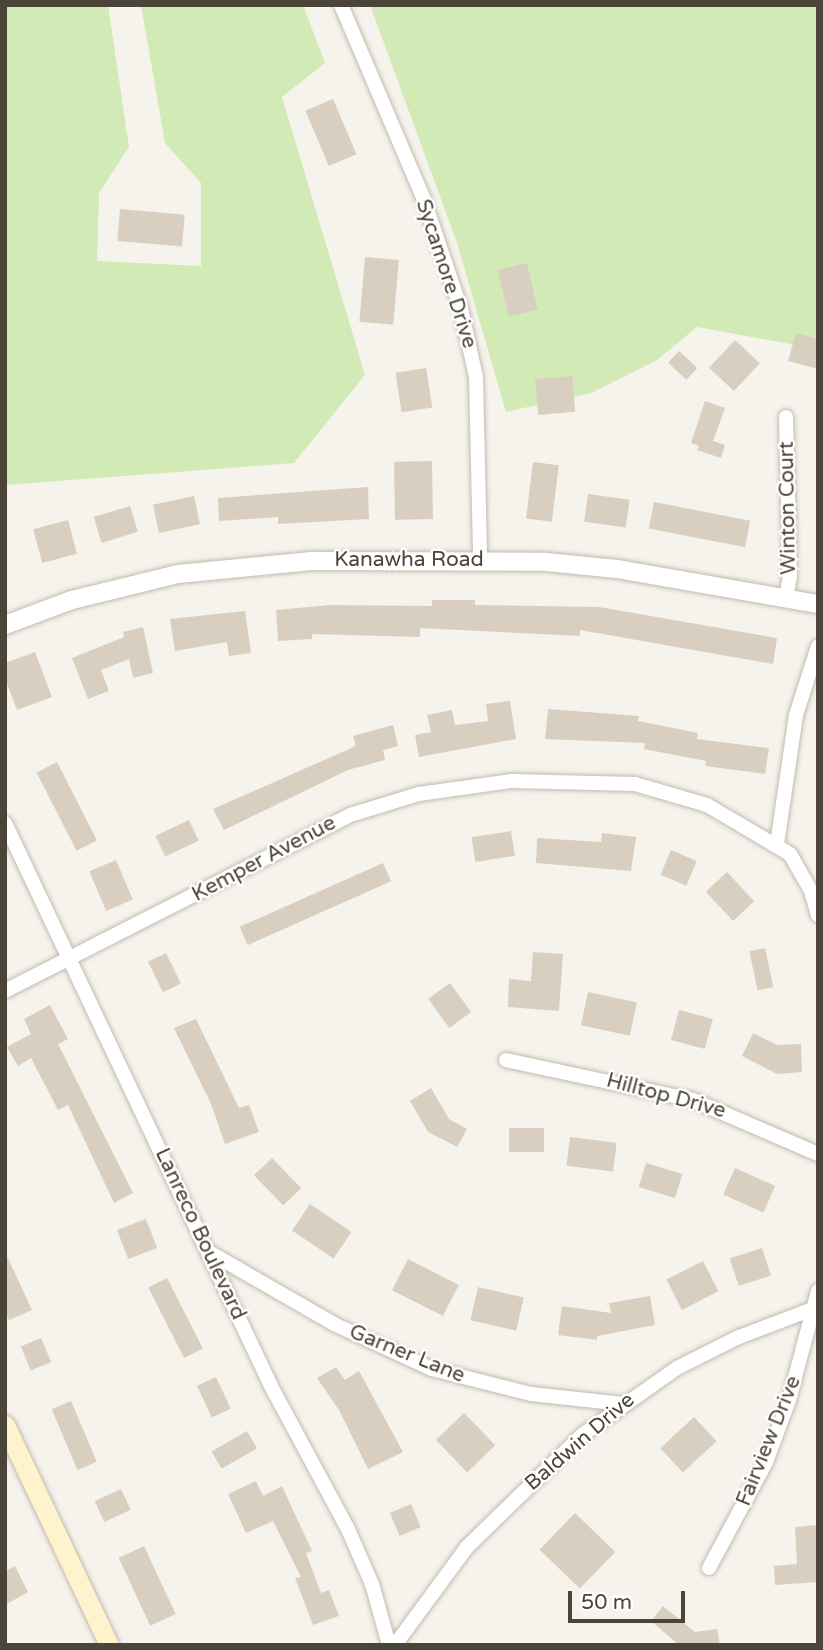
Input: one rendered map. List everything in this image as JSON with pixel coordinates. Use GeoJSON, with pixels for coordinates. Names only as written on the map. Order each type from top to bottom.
{"type":"FeatureCollection","features":[{"type":"Feature","properties":{"kind":"main road"},"geometry":{"type":"LineString","coordinates":[[5,1424],[109,1645]]}},
{"type":"Feature","properties":{"kind":"street","name":"Sycamore Drive"},"geometry":{"type":"LineString","coordinates":[[341,5],[424,200],[461,309],[476,377],[480,558]]}},
{"type":"Feature","properties":{"kind":"street","name":"Winton Court"},"geometry":{"type":"LineString","coordinates":[[786,417],[790,576],[786,599]]}},
{"type":"Feature","properties":{"kind":"street","name":"Kanawha Road"},"geometry":{"type":"LineString","coordinates":[[5,625],[72,600],[178,574],[312,561],[480,558],[617,569],[818,604]]}},
{"type":"Feature","properties":{"kind":"street"},"geometry":{"type":"LineString","coordinates":[[777,844],[796,715],[818,646]]}},
{"type":"Feature","properties":{"kind":"street","name":"Kemper Avenue"},"geometry":{"type":"LineString","coordinates":[[5,991],[311,831],[374,806],[465,786],[555,779],[635,785],[707,805],[777,844],[801,869],[818,915]]}},
{"type":"Feature","properties":{"kind":"street","name":"Lanreco Boulevard"},"geometry":{"type":"LineString","coordinates":[[5,823],[272,1388],[347,1527],[376,1595],[389,1645]]}},
{"type":"Feature","properties":{"kind":"street","name":"Hilltop Drive"},"geometry":{"type":"LineString","coordinates":[[506,1059],[693,1100],[818,1154]]}},
{"type":"Feature","properties":{"kind":"street","name":"Garner Lane"},"geometry":{"type":"LineString","coordinates":[[209,1252],[334,1324],[432,1369],[531,1394],[622,1404]]}},
{"type":"Feature","properties":{"kind":"street"},"geometry":{"type":"LineString","coordinates":[[816,1308],[818,1291]]}},
{"type":"Feature","properties":{"kind":"street","name":"Baldwin Drive"},"geometry":{"type":"LineString","coordinates":[[395,1645],[467,1547],[547,1466],[622,1404],[713,1348],[816,1308]]}},
{"type":"Feature","properties":{"kind":"street","name":"Fairview Drive"},"geometry":{"type":"LineString","coordinates":[[709,1568],[766,1462],[789,1400],[816,1308]]}},
{"type":"Feature","properties":{"kind":"green space"},"geometry":{"type":"Polygon","coordinates":[[[5,5],[108,5],[129,147],[99,193],[97,261],[201,266],[201,183],[165,143],[141,5],[303,5],[325,63],[282,97],[365,375],[294,463],[5,485],[5,5]]]}},
{"type":"Feature","properties":{"kind":"green space"},"geometry":{"type":"Polygon","coordinates":[[[370,5],[818,5],[818,349],[697,327],[657,360],[591,393],[506,412],[457,243],[370,5]]]}},
{"type":"Feature","properties":{"kind":"building"},"geometry":{"type":"Polygon","coordinates":[[[333,99],[356,154],[329,166],[305,111],[333,99]]]}},
{"type":"Feature","properties":{"kind":"building"},"geometry":{"type":"Polygon","coordinates":[[[120,209],[185,215],[182,247],[117,241],[120,209]]]}},
{"type":"Feature","properties":{"kind":"building"},"geometry":{"type":"Polygon","coordinates":[[[365,257],[399,260],[393,325],[359,322],[365,257]]]}},
{"type":"Feature","properties":{"kind":"building"},"geometry":{"type":"Polygon","coordinates":[[[527,263],[538,310],[509,317],[498,270],[527,263]]]}},
{"type":"Feature","properties":{"kind":"building"},"geometry":{"type":"Polygon","coordinates":[[[796,333],[818,339],[818,369],[788,361],[796,333]]]}},
{"type":"Feature","properties":{"kind":"building"},"geometry":{"type":"Polygon","coordinates":[[[735,340],[760,363],[734,391],[709,368],[735,340]]]}},
{"type":"Feature","properties":{"kind":"building"},"geometry":{"type":"Polygon","coordinates":[[[679,351],[697,368],[686,380],[668,363],[679,351]]]}},
{"type":"Feature","properties":{"kind":"building"},"geometry":{"type":"Polygon","coordinates":[[[426,368],[432,408],[402,412],[395,373],[426,368]]]}},
{"type":"Feature","properties":{"kind":"building"},"geometry":{"type":"Polygon","coordinates":[[[572,376],[575,412],[538,415],[535,379],[572,376]]]}},
{"type":"Feature","properties":{"kind":"building"},"geometry":{"type":"Polygon","coordinates":[[[705,401],[725,408],[713,441],[725,445],[721,458],[697,450],[699,446],[691,443],[705,401]]]}},
{"type":"Feature","properties":{"kind":"building"},"geometry":{"type":"Polygon","coordinates":[[[432,461],[433,519],[395,520],[394,462],[432,461]]]}},
{"type":"Feature","properties":{"kind":"building"},"geometry":{"type":"Polygon","coordinates":[[[533,462],[559,465],[552,522],[526,519],[533,462]]]}},
{"type":"Feature","properties":{"kind":"building"},"geometry":{"type":"Polygon","coordinates":[[[368,487],[369,519],[278,524],[278,517],[219,521],[218,498],[368,487]]]}},
{"type":"Feature","properties":{"kind":"building"},"geometry":{"type":"Polygon","coordinates":[[[588,494],[630,500],[626,528],[584,522],[588,494]]]}},
{"type":"Feature","properties":{"kind":"building"},"geometry":{"type":"Polygon","coordinates":[[[194,496],[200,524],[159,533],[153,505],[194,496]]]}},
{"type":"Feature","properties":{"kind":"building"},"geometry":{"type":"Polygon","coordinates":[[[654,502],[750,521],[745,547],[649,529],[654,502]]]}},
{"type":"Feature","properties":{"kind":"building"},"geometry":{"type":"Polygon","coordinates":[[[130,506],[138,532],[102,543],[94,517],[130,506]]]}},
{"type":"Feature","properties":{"kind":"building"},"geometry":{"type":"Polygon","coordinates":[[[68,520],[77,554],[42,563],[33,529],[68,520]]]}},
{"type":"Feature","properties":{"kind":"building"},"geometry":{"type":"Polygon","coordinates":[[[432,600],[475,600],[475,605],[599,607],[777,638],[773,664],[580,630],[580,636],[420,628],[420,637],[312,634],[312,639],[278,641],[276,610],[330,605],[432,606],[432,600]]]}},
{"type":"Feature","properties":{"kind":"building"},"geometry":{"type":"Polygon","coordinates":[[[245,611],[251,653],[229,656],[227,642],[175,651],[170,619],[245,611]]]}},
{"type":"Feature","properties":{"kind":"building"},"geometry":{"type":"Polygon","coordinates":[[[143,627],[153,673],[133,678],[129,659],[101,670],[109,691],[88,699],[72,658],[124,637],[123,632],[143,627]]]}},
{"type":"Feature","properties":{"kind":"building"},"geometry":{"type":"Polygon","coordinates":[[[35,652],[52,697],[17,710],[5,678],[5,663],[35,652]]]}},
{"type":"Feature","properties":{"kind":"building"},"geometry":{"type":"Polygon","coordinates":[[[510,701],[516,739],[419,757],[415,735],[431,732],[427,715],[452,710],[455,725],[488,721],[486,704],[510,701]]]}},
{"type":"Feature","properties":{"kind":"building"},"geometry":{"type":"Polygon","coordinates":[[[548,709],[639,716],[638,721],[698,733],[697,739],[769,748],[765,774],[705,766],[706,761],[644,749],[645,743],[545,739],[548,709]]]}},
{"type":"Feature","properties":{"kind":"building"},"geometry":{"type":"Polygon","coordinates":[[[393,725],[398,746],[383,750],[385,760],[348,770],[224,830],[213,809],[356,746],[353,736],[393,725]]]}},
{"type":"Feature","properties":{"kind":"building"},"geometry":{"type":"Polygon","coordinates":[[[57,762],[97,840],[76,851],[37,772],[57,762]]]}},
{"type":"Feature","properties":{"kind":"building"},"geometry":{"type":"Polygon","coordinates":[[[189,820],[199,841],[165,856],[155,836],[189,820]]]}},
{"type":"Feature","properties":{"kind":"building"},"geometry":{"type":"Polygon","coordinates":[[[511,831],[515,856],[475,862],[471,837],[511,831]]]}},
{"type":"Feature","properties":{"kind":"building"},"geometry":{"type":"Polygon","coordinates":[[[602,833],[636,837],[631,871],[536,863],[537,838],[601,842],[602,833]]]}},
{"type":"Feature","properties":{"kind":"building"},"geometry":{"type":"Polygon","coordinates":[[[671,850],[697,861],[686,886],[660,875],[671,850]]]}},
{"type":"Feature","properties":{"kind":"building"},"geometry":{"type":"Polygon","coordinates":[[[116,860],[133,900],[106,911],[89,871],[116,860]]]}},
{"type":"Feature","properties":{"kind":"building"},"geometry":{"type":"Polygon","coordinates":[[[383,863],[391,881],[248,945],[240,927],[383,863]]]}},
{"type":"Feature","properties":{"kind":"building"},"geometry":{"type":"Polygon","coordinates":[[[727,872],[754,901],[733,921],[706,892],[727,872]]]}},
{"type":"Feature","properties":{"kind":"building"},"geometry":{"type":"Polygon","coordinates":[[[765,948],[773,987],[758,990],[749,951],[765,948]]]}},
{"type":"Feature","properties":{"kind":"building"},"geometry":{"type":"Polygon","coordinates":[[[533,952],[563,954],[559,1011],[508,1007],[509,979],[531,981],[533,952]]]}},
{"type":"Feature","properties":{"kind":"building"},"geometry":{"type":"Polygon","coordinates":[[[166,953],[181,984],[163,992],[148,962],[166,953]]]}},
{"type":"Feature","properties":{"kind":"building"},"geometry":{"type":"Polygon","coordinates":[[[450,983],[471,1012],[449,1028],[428,999],[450,983]]]}},
{"type":"Feature","properties":{"kind":"building"},"geometry":{"type":"Polygon","coordinates":[[[588,992],[637,1002],[630,1036],[581,1025],[588,992]]]}},
{"type":"Feature","properties":{"kind":"building"},"geometry":{"type":"Polygon","coordinates":[[[50,1005],[68,1039],[58,1044],[133,1193],[114,1203],[68,1105],[58,1110],[31,1058],[18,1066],[7,1047],[31,1034],[24,1019],[50,1005]]]}},
{"type":"Feature","properties":{"kind":"building"},"geometry":{"type":"Polygon","coordinates":[[[679,1010],[713,1019],[705,1049],[671,1040],[679,1010]]]}},
{"type":"Feature","properties":{"kind":"building"},"geometry":{"type":"Polygon","coordinates":[[[196,1019],[239,1108],[249,1105],[259,1132],[225,1144],[211,1104],[174,1028],[196,1019]]]}},
{"type":"Feature","properties":{"kind":"building"},"geometry":{"type":"Polygon","coordinates":[[[753,1033],[777,1045],[801,1044],[802,1072],[777,1074],[742,1056],[753,1033]]]}},
{"type":"Feature","properties":{"kind":"building"},"geometry":{"type":"Polygon","coordinates":[[[431,1088],[449,1119],[467,1129],[457,1147],[428,1132],[410,1101],[431,1088]]]}},
{"type":"Feature","properties":{"kind":"building"},"geometry":{"type":"Polygon","coordinates":[[[509,1128],[544,1128],[544,1152],[509,1152],[509,1128]]]}},
{"type":"Feature","properties":{"kind":"building"},"geometry":{"type":"Polygon","coordinates":[[[570,1137],[617,1143],[613,1172],[566,1166],[570,1137]]]}},
{"type":"Feature","properties":{"kind":"building"},"geometry":{"type":"Polygon","coordinates":[[[272,1158],[301,1188],[283,1206],[254,1175],[272,1158]]]}},
{"type":"Feature","properties":{"kind":"building"},"geometry":{"type":"Polygon","coordinates":[[[646,1163],[682,1174],[675,1198],[639,1187],[646,1163]]]}},
{"type":"Feature","properties":{"kind":"building"},"geometry":{"type":"Polygon","coordinates":[[[735,1168],[775,1186],[763,1212],[723,1194],[735,1168]]]}},
{"type":"Feature","properties":{"kind":"building"},"geometry":{"type":"Polygon","coordinates":[[[310,1204],[351,1232],[334,1258],[292,1231],[310,1204]]]}},
{"type":"Feature","properties":{"kind":"building"},"geometry":{"type":"Polygon","coordinates":[[[146,1219],[157,1248],[128,1259],[117,1230],[146,1219]]]}},
{"type":"Feature","properties":{"kind":"building"},"geometry":{"type":"Polygon","coordinates":[[[762,1248],[771,1276],[739,1286],[730,1259],[762,1248]]]}},
{"type":"Feature","properties":{"kind":"building"},"geometry":{"type":"Polygon","coordinates":[[[5,1252],[32,1310],[9,1320],[5,1311],[5,1252]]]}},
{"type":"Feature","properties":{"kind":"building"},"geometry":{"type":"Polygon","coordinates":[[[408,1259],[459,1285],[443,1316],[392,1290],[408,1259]]]}},
{"type":"Feature","properties":{"kind":"building"},"geometry":{"type":"Polygon","coordinates":[[[703,1261],[718,1291],[682,1310],[666,1280],[703,1261]]]}},
{"type":"Feature","properties":{"kind":"building"},"geometry":{"type":"Polygon","coordinates":[[[167,1278],[203,1348],[184,1358],[148,1288],[167,1278]]]}},
{"type":"Feature","properties":{"kind":"building"},"geometry":{"type":"Polygon","coordinates":[[[478,1287],[524,1298],[516,1331],[470,1320],[478,1287]]]}},
{"type":"Feature","properties":{"kind":"building"},"geometry":{"type":"Polygon","coordinates":[[[650,1296],[655,1325],[597,1336],[597,1340],[558,1335],[562,1306],[611,1313],[609,1303],[650,1296]]]}},
{"type":"Feature","properties":{"kind":"building"},"geometry":{"type":"Polygon","coordinates":[[[41,1338],[51,1362],[31,1371],[21,1347],[41,1338]]]}},
{"type":"Feature","properties":{"kind":"building"},"geometry":{"type":"Polygon","coordinates":[[[336,1367],[345,1380],[359,1371],[403,1452],[368,1469],[339,1410],[317,1378],[336,1367]]]}},
{"type":"Feature","properties":{"kind":"building"},"geometry":{"type":"Polygon","coordinates":[[[216,1377],[231,1409],[212,1418],[197,1386],[216,1377]]]}},
{"type":"Feature","properties":{"kind":"building"},"geometry":{"type":"Polygon","coordinates":[[[71,1401],[97,1462],[77,1470],[52,1409],[71,1401]]]}},
{"type":"Feature","properties":{"kind":"building"},"geometry":{"type":"Polygon","coordinates":[[[464,1413],[495,1445],[467,1472],[436,1440],[464,1413]]]}},
{"type":"Feature","properties":{"kind":"building"},"geometry":{"type":"Polygon","coordinates":[[[694,1417],[717,1441],[683,1473],[660,1448],[694,1417]]]}},
{"type":"Feature","properties":{"kind":"building"},"geometry":{"type":"Polygon","coordinates":[[[247,1431],[257,1448],[221,1469],[211,1452],[247,1431]]]}},
{"type":"Feature","properties":{"kind":"building"},"geometry":{"type":"Polygon","coordinates":[[[256,1481],[263,1496],[282,1486],[312,1551],[306,1553],[321,1593],[329,1590],[339,1616],[313,1625],[295,1578],[301,1577],[273,1521],[246,1533],[228,1494],[256,1481]]]}},
{"type":"Feature","properties":{"kind":"building"},"geometry":{"type":"Polygon","coordinates":[[[121,1489],[131,1510],[104,1522],[95,1501],[121,1489]]]}},
{"type":"Feature","properties":{"kind":"building"},"geometry":{"type":"Polygon","coordinates":[[[411,1504],[421,1527],[400,1536],[390,1513],[411,1504]]]}},
{"type":"Feature","properties":{"kind":"building"},"geometry":{"type":"Polygon","coordinates":[[[575,1513],[615,1552],[580,1589],[540,1550],[575,1513]]]}},
{"type":"Feature","properties":{"kind":"building"},"geometry":{"type":"Polygon","coordinates":[[[818,1525],[818,1582],[775,1585],[774,1566],[797,1564],[795,1527],[818,1525]]]}},
{"type":"Feature","properties":{"kind":"building"},"geometry":{"type":"Polygon","coordinates":[[[144,1546],[176,1614],[150,1626],[119,1558],[144,1546]]]}},
{"type":"Feature","properties":{"kind":"building"},"geometry":{"type":"Polygon","coordinates":[[[15,1566],[28,1592],[5,1605],[5,1571],[15,1566]]]}},
{"type":"Feature","properties":{"kind":"building"},"geometry":{"type":"Polygon","coordinates":[[[663,1606],[695,1632],[717,1629],[720,1645],[679,1645],[651,1621],[663,1606]]]}}]}
